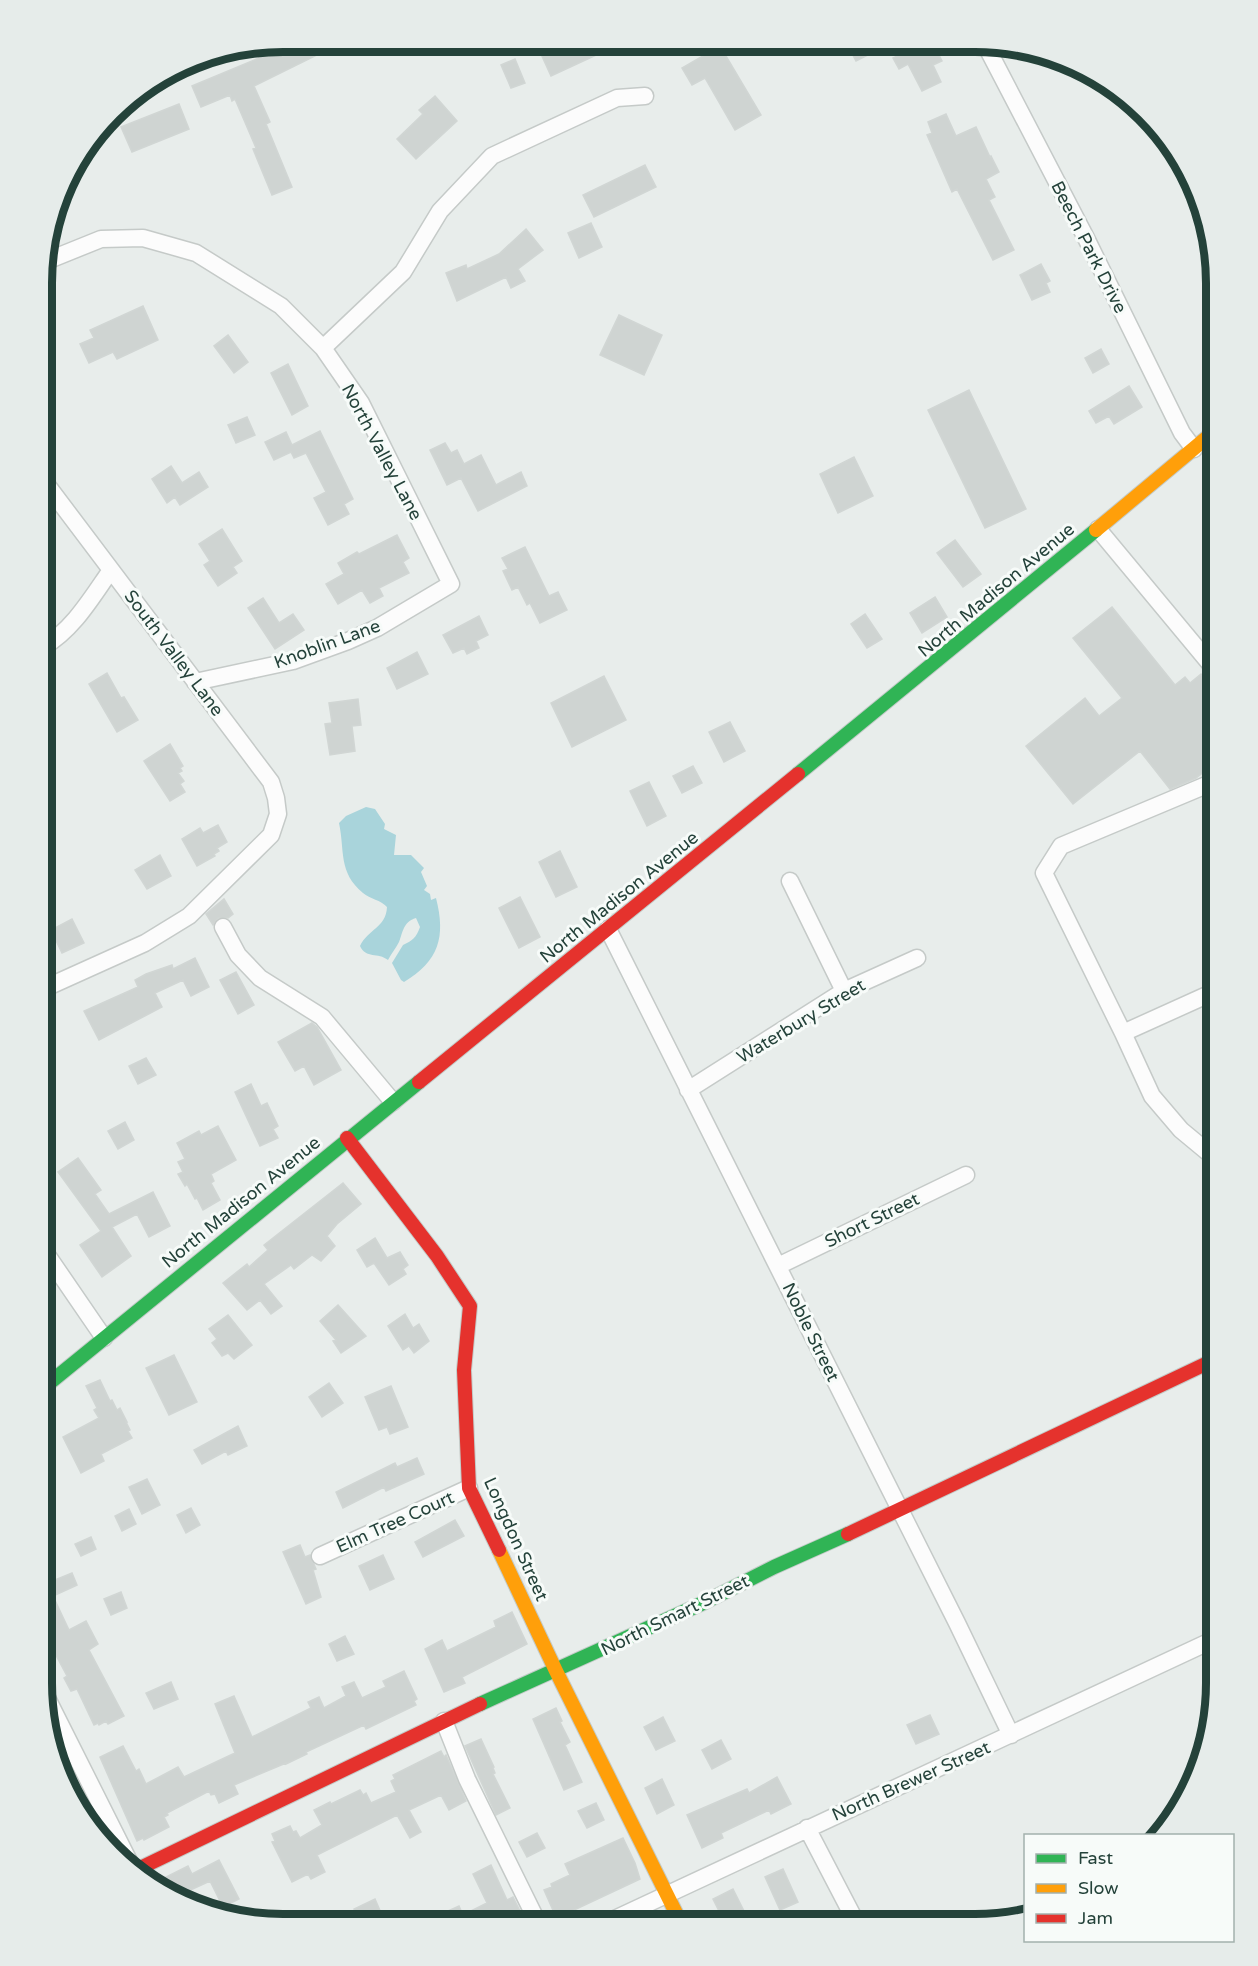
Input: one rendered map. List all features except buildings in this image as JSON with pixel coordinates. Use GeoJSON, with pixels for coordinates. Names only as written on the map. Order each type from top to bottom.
{"type":"FeatureCollection","features":[{"type":"Feature","properties":{"kind":"street","name":"Beech Park Drive"},"geometry":{"type":"LineString","coordinates":[[991,53],[1086,238],[1182,433],[1194,448]]}},
{"type":"Feature","properties":{"kind":"street"},"geometry":{"type":"LineString","coordinates":[[322,348],[403,272],[440,211],[492,156],[617,98],[645,96]]}},
{"type":"Feature","properties":{"kind":"street","name":"North Valley Lane"},"geometry":{"type":"LineString","coordinates":[[54,258],[101,239],[143,238],[189,251],[280,306],[322,348],[361,403],[451,584]]}},
{"type":"Feature","properties":{"kind":"street","name":"North Madison Avenue"},"geometry":{"type":"LineString","coordinates":[[52,1381],[347,1138],[956,646],[1206,438]]}},
{"type":"Feature","properties":{"kind":"street","name":"South Valley Lane"},"geometry":{"type":"LineString","coordinates":[[52,492],[271,783],[278,814],[271,835],[189,916],[146,943],[52,985]]}},
{"type":"Feature","properties":{"kind":"street"},"geometry":{"type":"LineString","coordinates":[[1098,529],[1206,659]]}},
{"type":"Feature","properties":{"kind":"street"},"geometry":{"type":"LineString","coordinates":[[52,642],[78,616],[111,570]]}},
{"type":"Feature","properties":{"kind":"street","name":"Knoblin Lane"},"geometry":{"type":"LineString","coordinates":[[195,682],[293,661],[348,641],[377,628],[451,584]]}},
{"type":"Feature","properties":{"kind":"street"},"geometry":{"type":"LineString","coordinates":[[1206,785],[1061,846],[1044,873],[1152,1096],[1181,1130],[1206,1150]]}},
{"type":"Feature","properties":{"kind":"street"},"geometry":{"type":"LineString","coordinates":[[790,881],[844,991]]}},
{"type":"Feature","properties":{"kind":"street"},"geometry":{"type":"LineString","coordinates":[[223,927],[238,955],[260,978],[322,1017],[393,1102]]}},
{"type":"Feature","properties":{"kind":"street","name":"Noble Street"},"geometry":{"type":"LineString","coordinates":[[608,929],[1011,1735]]}},
{"type":"Feature","properties":{"kind":"street","name":"Waterbury Street"},"geometry":{"type":"LineString","coordinates":[[688,1090],[844,991],[917,958]]}},
{"type":"Feature","properties":{"kind":"street"},"geometry":{"type":"LineString","coordinates":[[1123,1033],[1206,996]]}},
{"type":"Feature","properties":{"kind":"street","name":"Longdon Street"},"geometry":{"type":"LineString","coordinates":[[347,1138],[437,1256],[470,1306],[465,1370],[469,1488],[556,1671],[677,1914]]}},
{"type":"Feature","properties":{"kind":"street","name":"Short Street"},"geometry":{"type":"LineString","coordinates":[[778,1266],[966,1175]]}},
{"type":"Feature","properties":{"kind":"street"},"geometry":{"type":"LineString","coordinates":[[52,1262],[104,1338]]}},
{"type":"Feature","properties":{"kind":"street","name":"North Smart Street"},"geometry":{"type":"LineString","coordinates":[[145,1867],[444,1721],[701,1604],[774,1567],[899,1511],[1206,1364]]}},
{"type":"Feature","properties":{"kind":"street","name":"Elm Tree Court"},"geometry":{"type":"LineString","coordinates":[[320,1556],[469,1488]]}},
{"type":"Feature","properties":{"kind":"street","name":"North Brewer Street"},"geometry":{"type":"LineString","coordinates":[[625,1914],[1206,1643]]}},
{"type":"Feature","properties":{"kind":"street"},"geometry":{"type":"LineString","coordinates":[[54,1712],[123,1849]]}},
{"type":"Feature","properties":{"kind":"street"},"geometry":{"type":"LineString","coordinates":[[444,1721],[467,1779],[534,1914]]}},
{"type":"Feature","properties":{"kind":"street"},"geometry":{"type":"LineString","coordinates":[[104,1827],[110,1824]]}},
{"type":"Feature","properties":{"kind":"street"},"geometry":{"type":"LineString","coordinates":[[807,1828],[852,1914]]}},
{"type":"Feature","properties":{"kind":"water"},"geometry":{"type":"Polygon","coordinates":[[[366,807],[375,809],[385,824],[384,829],[396,835],[394,855],[411,855],[424,868],[421,872],[427,886],[424,890],[430,894],[431,900],[436,898],[440,925],[437,947],[425,966],[404,982],[392,963],[403,945],[417,934],[420,927],[416,918],[406,925],[388,960],[366,953],[360,946],[383,920],[387,907],[363,893],[350,877],[344,861],[339,823],[346,816],[366,807]]]}},
{"type":"Feature","properties":{"kind":"traffic: fast"},"geometry":{"type":"LineString","coordinates":[[798,774],[1096,530]]}},
{"type":"Feature","properties":{"kind":"traffic: fast"},"geometry":{"type":"LineString","coordinates":[[52,1381],[419,1082]]}},
{"type":"Feature","properties":{"kind":"traffic: fast"},"geometry":{"type":"LineString","coordinates":[[480,1704],[701,1604],[774,1567],[848,1534]]}},
{"type":"Feature","properties":{"kind":"traffic: slow"},"geometry":{"type":"LineString","coordinates":[[1096,530],[1206,438]]}},
{"type":"Feature","properties":{"kind":"traffic: slow"},"geometry":{"type":"LineString","coordinates":[[499,1550],[556,1671],[677,1914]]}},
{"type":"Feature","properties":{"kind":"traffic: jam"},"geometry":{"type":"LineString","coordinates":[[419,1082],[798,774]]}},
{"type":"Feature","properties":{"kind":"traffic: jam"},"geometry":{"type":"LineString","coordinates":[[347,1138],[437,1256],[470,1306],[464,1370],[469,1488],[499,1550]]}},
{"type":"Feature","properties":{"kind":"traffic: jam"},"geometry":{"type":"LineString","coordinates":[[848,1534],[1206,1364]]}},
{"type":"Feature","properties":{"kind":"traffic: jam"},"geometry":{"type":"LineString","coordinates":[[144,1866],[480,1704]]}}]}
